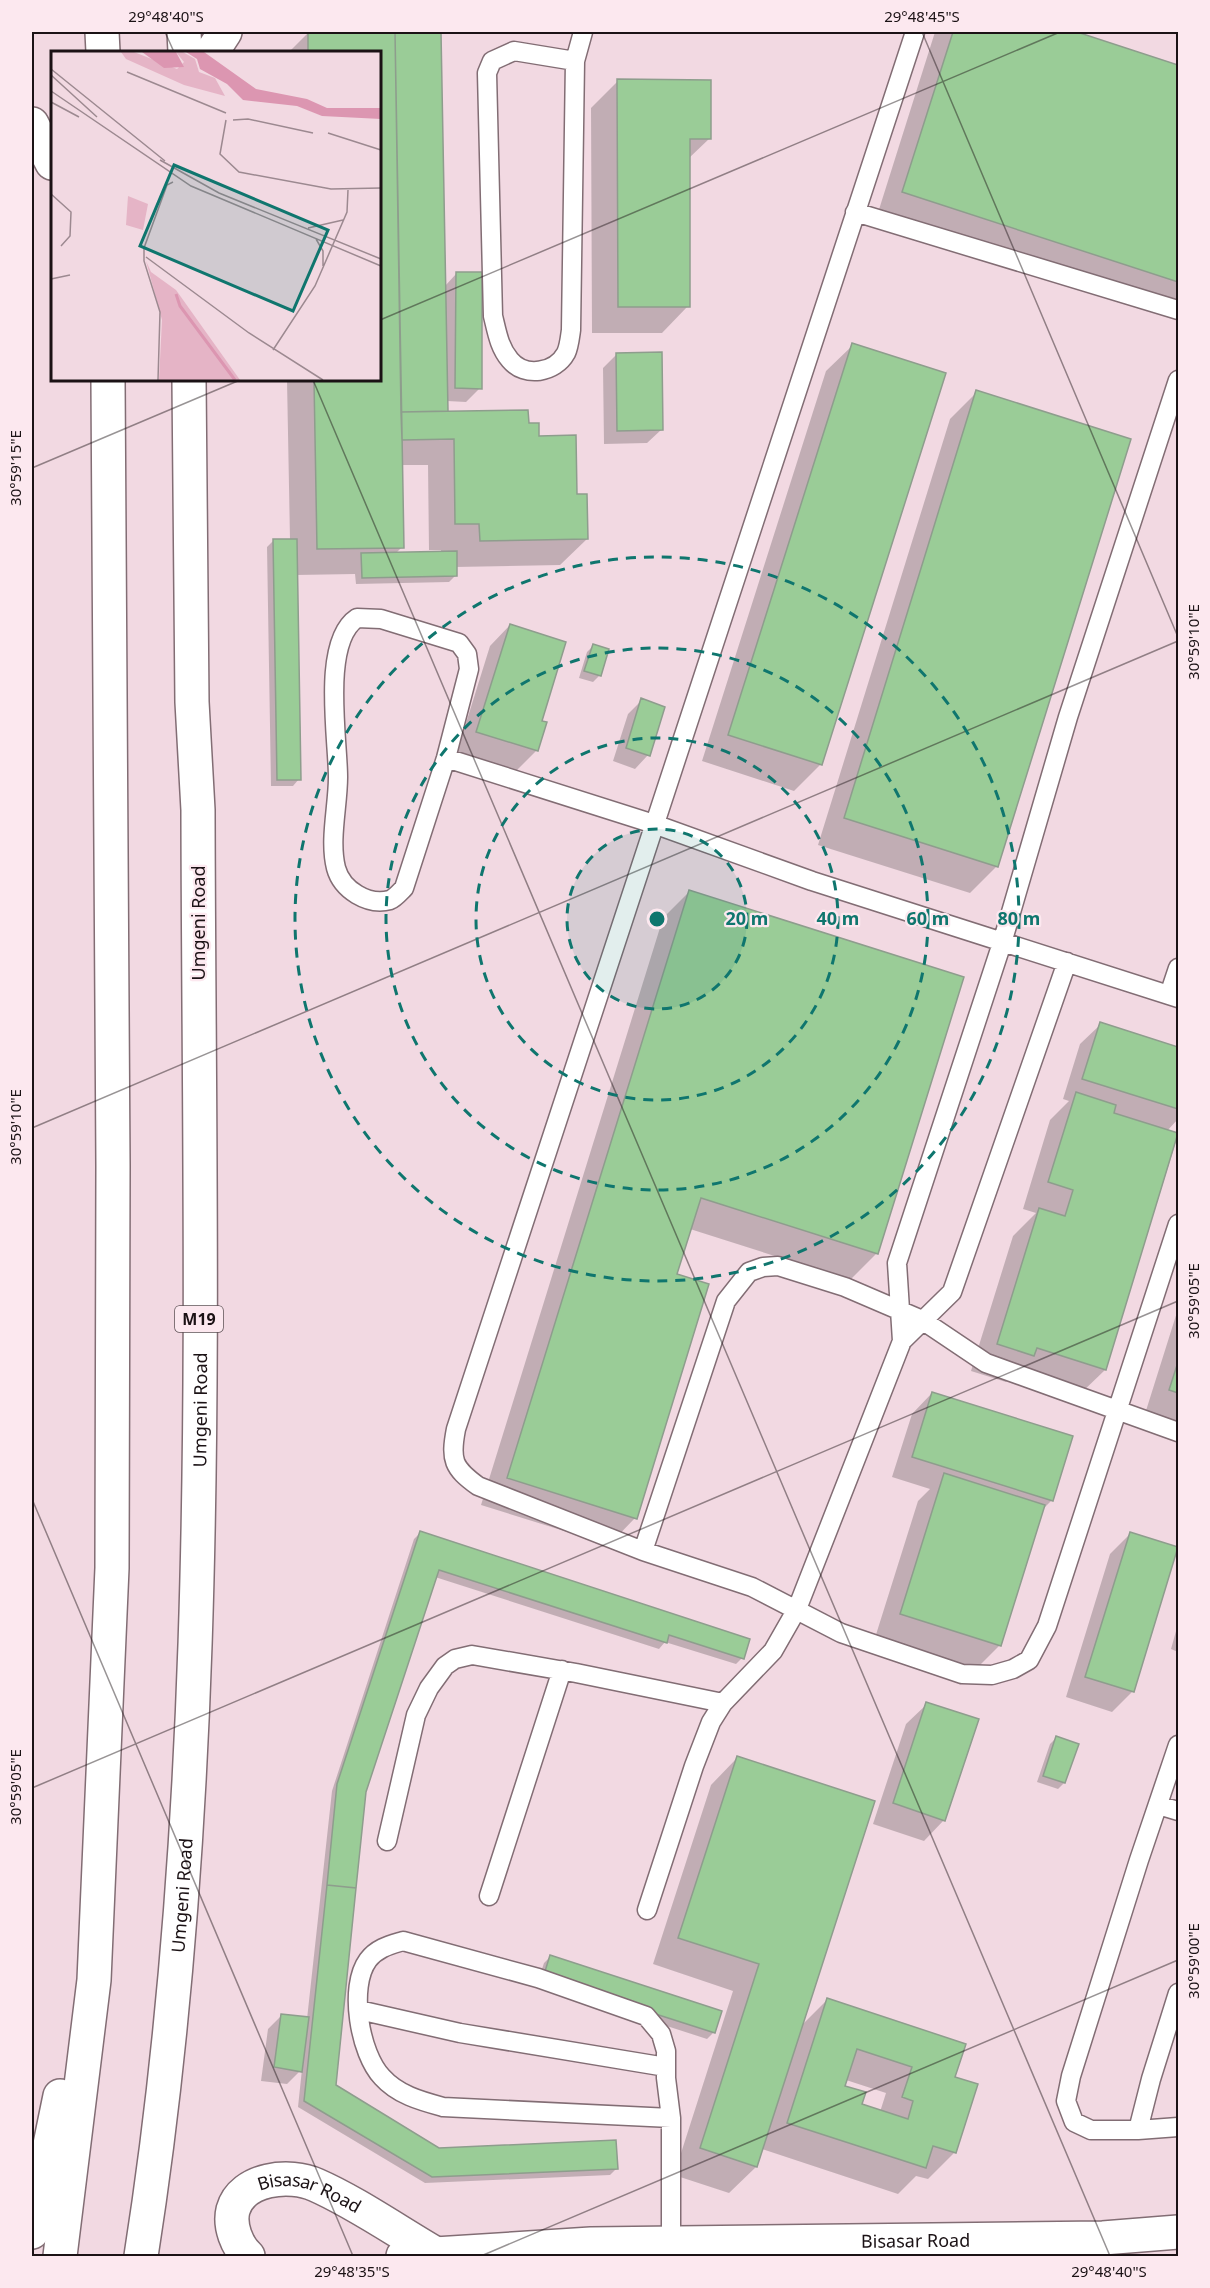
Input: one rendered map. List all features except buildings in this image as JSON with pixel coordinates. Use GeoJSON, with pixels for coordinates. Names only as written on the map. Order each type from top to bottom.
{"type":"FeatureCollection","features":[{"type":"Feature","properties":{"kind":"main road"},"geometry":{"type":"LineString","coordinates":[[102,32],[103,51]]}},
{"type":"Feature","properties":{"kind":"main road"},"geometry":{"type":"LineString","coordinates":[[184,32],[185,51]]}},
{"type":"Feature","properties":{"kind":"main road"},"geometry":{"type":"LineString","coordinates":[[213,51],[225,32]]}},
{"type":"Feature","properties":{"kind":"main road"},"geometry":{"type":"LineString","coordinates":[[32,124],[51,161]]}},
{"type":"Feature","properties":{"kind":"main road"},"geometry":{"type":"LineString","coordinates":[[60,2256],[94,1980],[95,1914],[112,1568],[114,1166],[108,381]]}},
{"type":"Feature","properties":{"kind":"main road","name":"Umgeni Road"},"geometry":{"type":"LineString","coordinates":[[141,2256],[154,2176],[176,1965],[193,1706],[199,1523],[198,810],[192,702],[189,381]]}},
{"type":"Feature","properties":{"kind":"main road"},"geometry":{"type":"LineString","coordinates":[[32,2232],[95,1914]]}},
{"type":"Feature","properties":{"kind":"main road","name":"Bisasar Road"},"geometry":{"type":"LineString","coordinates":[[245,2255],[238,2244],[232,2222],[233,2210],[238,2200],[248,2189],[264,2182],[284,2179],[315,2184],[436,2254]]}},
{"type":"Feature","properties":{"kind":"main road","name":"Bisasar Road"},"geometry":{"type":"LineString","coordinates":[[403,2256],[592,2250],[671,2242],[1103,2238],[1179,2232]]}},
{"type":"Feature","properties":{"kind":"lane"},"geometry":{"type":"LineString","coordinates":[[575,61],[514,51],[492,61],[487,73],[493,316],[500,345],[510,361],[528,371],[546,369],[560,360],[567,352],[571,330],[575,61],[583,32]]}},
{"type":"Feature","properties":{"kind":"lane"},"geometry":{"type":"LineString","coordinates":[[915,32],[460,1418],[452,1450],[455,1464],[462,1474],[478,1486],[643,1551],[752,1587],[841,1633],[962,1674],[992,1675],[1013,1670],[1029,1660],[1047,1626],[1179,1224]]}},
{"type":"Feature","properties":{"kind":"lane"},"geometry":{"type":"LineString","coordinates":[[855,212],[1179,310]]}},
{"type":"Feature","properties":{"kind":"lane"},"geometry":{"type":"LineString","coordinates":[[647,1910],[694,1766],[711,1722],[723,1703],[773,1651],[797,1609],[902,1341],[902,1312],[897,1263],[1002,944],[1068,717],[1179,380]]}},
{"type":"Feature","properties":{"kind":"lane"},"geometry":{"type":"LineString","coordinates":[[357,618],[381,619],[459,643],[467,654],[469,669],[447,758],[404,888],[392,899],[377,901],[354,894],[343,883],[336,869],[334,846],[338,777],[334,699],[337,663],[343,634],[348,624],[357,618]]}},
{"type":"Feature","properties":{"kind":"lane"},"geometry":{"type":"LineString","coordinates":[[447,758],[654,824],[812,881],[1002,944],[1067,962],[1174,997],[1179,968]]}},
{"type":"Feature","properties":{"kind":"lane"},"geometry":{"type":"LineString","coordinates":[[902,1341],[952,1292],[1067,962]]}},
{"type":"Feature","properties":{"kind":"lane"},"geometry":{"type":"LineString","coordinates":[[643,1551],[726,1301],[741,1279],[749,1272],[763,1267],[778,1266],[845,1287],[922,1320],[986,1363],[1179,1432]]}},
{"type":"Feature","properties":{"kind":"lane"},"geometry":{"type":"LineString","coordinates":[[387,1842],[416,1715],[429,1688],[445,1666],[455,1659],[472,1655],[562,1670],[723,1703]]}},
{"type":"Feature","properties":{"kind":"lane"},"geometry":{"type":"LineString","coordinates":[[489,1896],[562,1670]]}},
{"type":"Feature","properties":{"kind":"lane"},"geometry":{"type":"LineString","coordinates":[[1179,1745],[1071,2076],[1066,2101],[1074,2122],[1082,2127],[1103,2131],[1179,2127]]}},
{"type":"Feature","properties":{"kind":"lane"},"geometry":{"type":"LineString","coordinates":[[1158,1805],[1179,1811]]}},
{"type":"Feature","properties":{"kind":"lane"},"geometry":{"type":"LineString","coordinates":[[671,2118],[443,2107],[414,2099],[382,2078],[368,2058],[360,2036],[361,1980],[367,1961],[381,1948],[403,1941],[538,1978],[646,2016],[660,2034],[666,2051],[671,2118],[671,2242]]}},
{"type":"Feature","properties":{"kind":"lane"},"geometry":{"type":"LineString","coordinates":[[1138,2130],[1151,2079],[1179,1993]]}},
{"type":"Feature","properties":{"kind":"lane"},"geometry":{"type":"LineString","coordinates":[[359,2010],[460,2033],[666,2067]]}}]}
